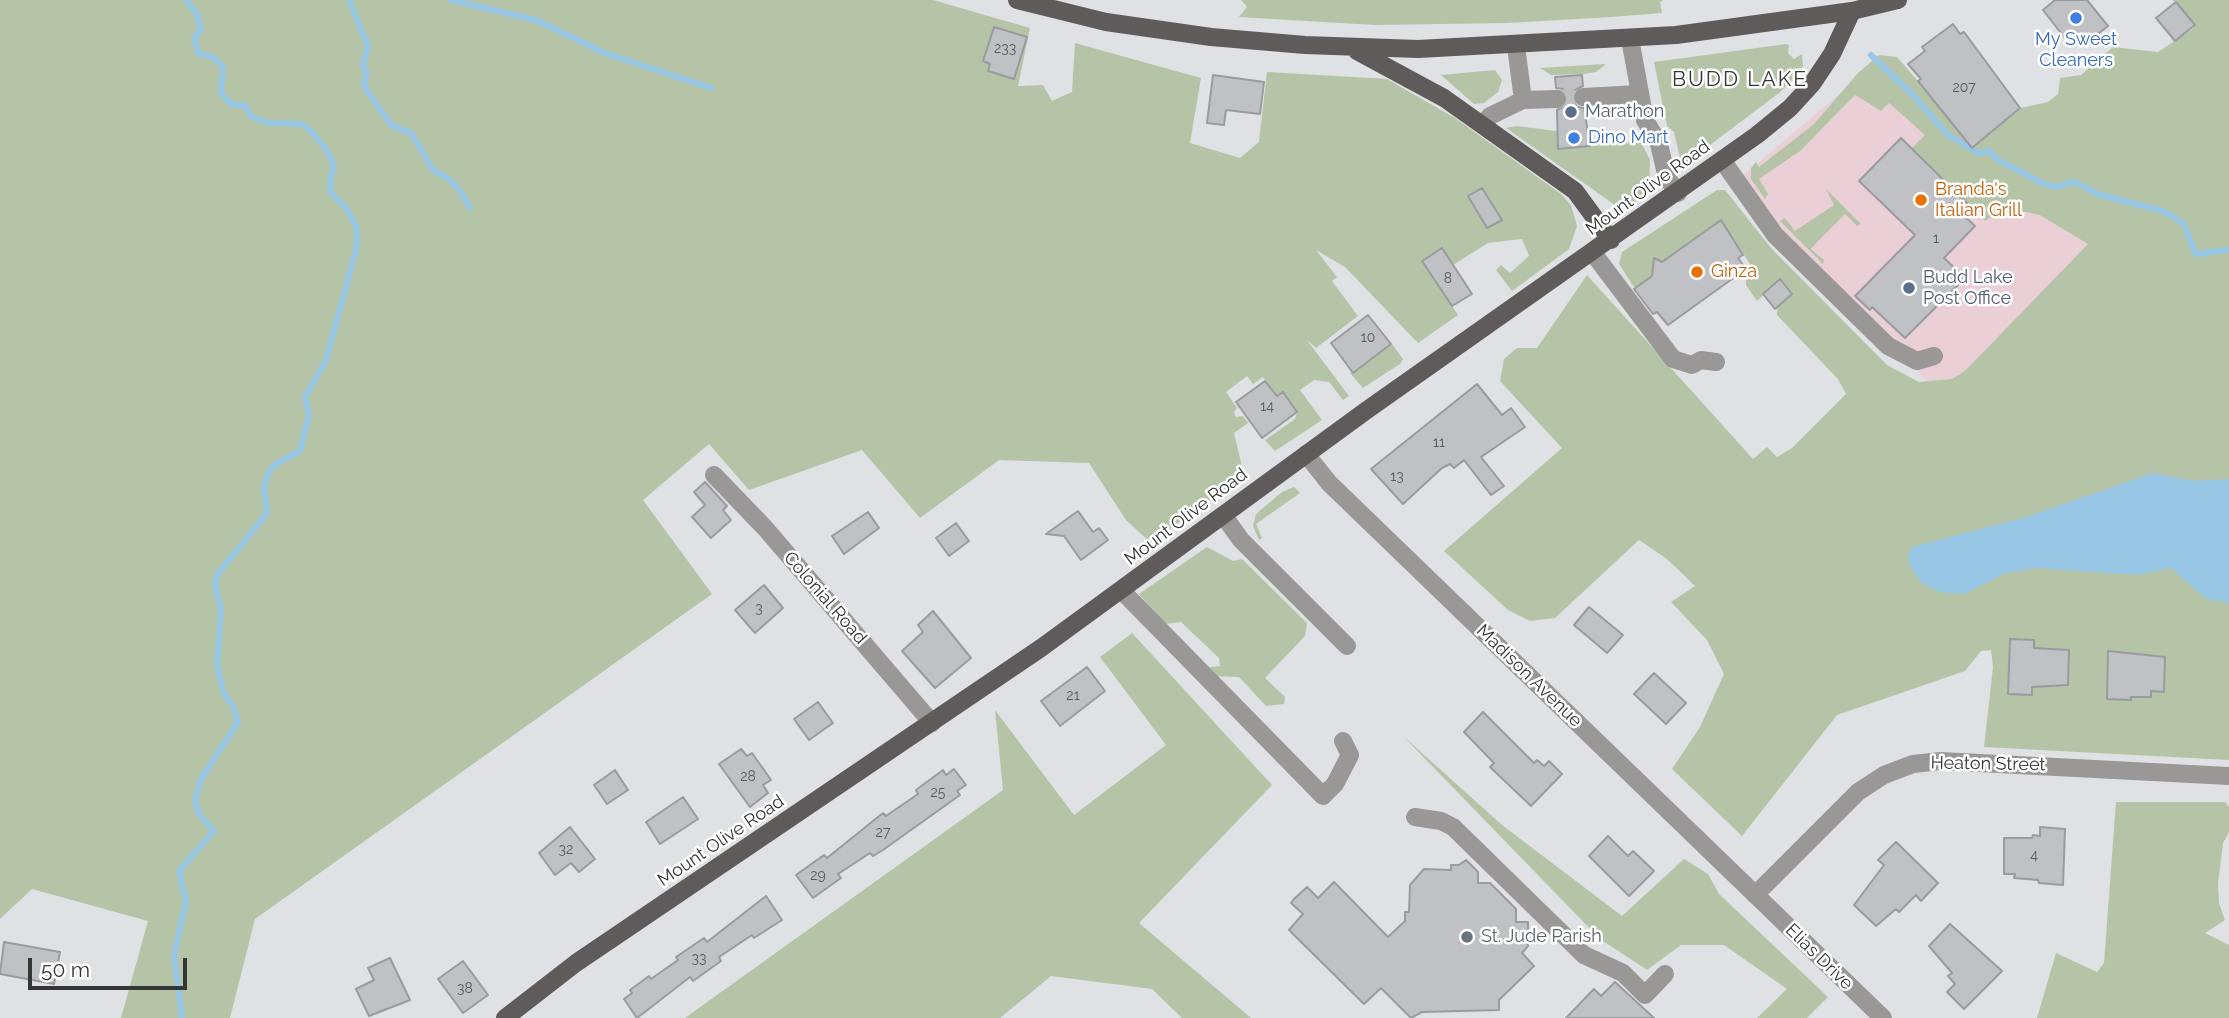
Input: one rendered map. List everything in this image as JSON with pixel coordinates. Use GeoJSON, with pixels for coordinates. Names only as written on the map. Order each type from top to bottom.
{"type":"FeatureCollection","features":[{"type":"Feature","properties":{"kind":"main road"},"geometry":{"type":"LineString","coordinates":[[1017,0],[1150,29],[1242,41],[1351,48],[1516,46],[1630,39],[1720,31],[1898,0]]}},
{"type":"Feature","properties":{"kind":"main road","name":"Mount Olive Road"},"geometry":{"type":"LineString","coordinates":[[505,1018],[569,968],[932,723],[1122,590],[1306,454],[1723,160],[1779,117],[1804,93],[1832,54],[1854,6]]}},
{"type":"Feature","properties":{"kind":"main road"},"geometry":{"type":"LineString","coordinates":[[1351,48],[1418,82],[1575,191],[1611,240]]}},
{"type":"Feature","properties":{"kind":"street"},"geometry":{"type":"LineString","coordinates":[[1630,39],[1645,120],[1659,144],[1667,178],[1678,193]]}},
{"type":"Feature","properties":{"kind":"street"},"geometry":{"type":"LineString","coordinates":[[1516,46],[1523,100]]}},
{"type":"Feature","properties":{"kind":"street"},"geometry":{"type":"LineString","coordinates":[[1583,97],[1638,93]]}},
{"type":"Feature","properties":{"kind":"street"},"geometry":{"type":"LineString","coordinates":[[1483,125],[1490,116],[1523,100],[1557,99]]}},
{"type":"Feature","properties":{"kind":"street"},"geometry":{"type":"LineString","coordinates":[[1723,160],[1776,235],[1888,346],[1917,361],[1934,356]]}},
{"type":"Feature","properties":{"kind":"street"},"geometry":{"type":"LineString","coordinates":[[1592,253],[1674,359],[1692,365],[1709,360],[1716,362]]}},
{"type":"Feature","properties":{"kind":"street","name":"Madison Avenue"},"geometry":{"type":"LineString","coordinates":[[1306,454],[1329,483],[1755,895]]}},
{"type":"Feature","properties":{"kind":"street","name":"Colonial Road"},"geometry":{"type":"LineString","coordinates":[[714,475],[765,528],[932,723]]}},
{"type":"Feature","properties":{"kind":"street"},"geometry":{"type":"LineString","coordinates":[[1223,516],[1241,540],[1347,646]]}},
{"type":"Feature","properties":{"kind":"street"},"geometry":{"type":"LineString","coordinates":[[1122,590],[1323,796],[1335,784],[1350,755],[1343,741]]}},
{"type":"Feature","properties":{"kind":"street","name":"Heaton Street"},"geometry":{"type":"LineString","coordinates":[[1755,895],[1858,792],[1884,775],[1913,764],[1941,761],[2229,776]]}},
{"type":"Feature","properties":{"kind":"street"},"geometry":{"type":"LineString","coordinates":[[1415,817],[1450,825],[1584,955],[1623,973],[1645,995],[1665,974]]}},
{"type":"Feature","properties":{"kind":"street","name":"Elias Drive"},"geometry":{"type":"LineString","coordinates":[[1755,895],[1882,1018]]}},
{"type":"Feature","properties":{"kind":"shaded area"},"geometry":{"type":"Polygon","coordinates":[[[1867,71],[2092,243],[1946,400],[1783,236],[1741,177],[1867,71]]]}},
{"type":"Feature","properties":{"kind":"green space"},"geometry":{"type":"Polygon","coordinates":[[[0,0],[933,0],[1030,28],[1018,86],[1043,85],[1052,101],[1072,92],[1075,43],[1201,78],[1190,143],[1240,158],[1259,142],[1267,72],[1387,79],[1455,118],[1561,194],[1571,205],[1577,226],[1569,249],[1512,291],[1496,270],[1501,265],[1510,273],[1529,256],[1522,239],[1488,243],[1453,265],[1442,248],[1422,260],[1458,315],[1418,343],[1345,267],[1316,250],[1337,277],[1332,281],[1358,316],[1316,348],[1307,340],[1349,396],[1343,400],[1329,382],[1314,380],[1300,390],[1322,420],[1275,451],[1265,440],[1295,419],[1297,412],[1283,392],[1277,396],[1263,377],[1253,384],[1247,376],[1226,392],[1237,408],[1234,412],[1236,417],[1243,416],[1248,423],[1234,433],[1244,475],[1151,543],[1126,520],[1089,463],[999,460],[920,518],[862,450],[749,490],[709,444],[643,500],[712,594],[255,919],[230,1018],[121,1018],[148,921],[32,889],[0,919],[0,0]]]}},
{"type":"Feature","properties":{"kind":"green space"},"geometry":{"type":"Polygon","coordinates":[[[1241,0],[1663,0],[1660,2],[1662,13],[1508,23],[1374,25],[1239,17],[1247,7],[1241,0]]]}},
{"type":"Feature","properties":{"kind":"green space"},"geometry":{"type":"Polygon","coordinates":[[[2173,0],[2229,0],[2229,760],[1984,747],[1993,667],[1991,650],[1981,651],[1965,671],[1837,715],[1742,836],[1672,769],[1700,727],[1724,674],[1707,640],[1671,602],[1695,586],[1667,559],[1639,540],[1555,618],[1530,621],[1508,610],[1444,551],[1562,448],[1500,381],[1504,359],[1517,348],[1537,348],[1587,275],[1753,459],[1767,447],[1777,457],[1792,448],[1846,394],[1838,379],[1777,315],[1780,280],[1757,301],[1746,285],[1746,280],[1756,273],[1721,220],[1662,262],[1653,263],[1656,274],[1635,289],[1619,264],[1622,252],[1717,190],[1725,190],[1771,248],[1887,365],[1919,382],[1952,379],[1965,371],[2088,244],[2040,215],[1998,206],[1997,212],[1985,221],[1912,148],[1925,135],[1889,103],[1881,111],[1855,95],[1800,151],[1759,179],[1768,194],[1765,199],[1751,179],[1751,168],[1756,162],[1759,167],[1814,124],[1858,73],[1879,55],[1897,57],[1930,95],[1994,130],[2020,108],[2048,102],[2058,94],[2060,78],[2081,75],[2113,47],[2158,52],[2194,28],[2173,0]]]}},
{"type":"Feature","properties":{"kind":"green space"},"geometry":{"type":"Polygon","coordinates":[[[1789,45],[1788,53],[1794,59],[1802,54],[1803,66],[1795,77],[1779,93],[1682,166],[1674,132],[1667,126],[1654,62],[1789,45]]]}},
{"type":"Feature","properties":{"kind":"green space"},"geometry":{"type":"Polygon","coordinates":[[[1606,64],[1596,72],[1583,74],[1551,75],[1540,68],[1606,64]]]}},
{"type":"Feature","properties":{"kind":"green space"},"geometry":{"type":"Polygon","coordinates":[[[1495,70],[1502,80],[1498,92],[1484,103],[1474,104],[1441,75],[1495,70]]]}},
{"type":"Feature","properties":{"kind":"green space"},"geometry":{"type":"Polygon","coordinates":[[[1516,126],[1557,131],[1558,149],[1641,142],[1650,160],[1649,192],[1622,210],[1506,128],[1516,126]]]}},
{"type":"Feature","properties":{"kind":"green space"},"geometry":{"type":"Polygon","coordinates":[[[1826,189],[1861,224],[1857,226],[1845,214],[1818,241],[1811,249],[1824,260],[1823,264],[1780,221],[1785,218],[1795,231],[1834,205],[1826,189]]]}},
{"type":"Feature","properties":{"kind":"green space"},"geometry":{"type":"Polygon","coordinates":[[[1392,344],[1403,359],[1400,364],[1363,388],[1350,373],[1392,344]]]}},
{"type":"Feature","properties":{"kind":"green space"},"geometry":{"type":"Polygon","coordinates":[[[1294,487],[1300,493],[1256,524],[1262,538],[1259,540],[1253,526],[1256,514],[1282,492],[1294,487]]]}},
{"type":"Feature","properties":{"kind":"green space"},"geometry":{"type":"Polygon","coordinates":[[[1207,547],[1233,561],[1242,559],[1307,623],[1305,636],[1265,678],[1285,697],[1284,704],[1266,706],[1239,677],[1210,676],[1203,668],[1220,666],[1219,658],[1181,622],[1165,624],[1139,594],[1207,547]]]}},
{"type":"Feature","properties":{"kind":"green space"},"geometry":{"type":"Polygon","coordinates":[[[1132,633],[1272,785],[1139,923],[1251,1018],[1182,1018],[1152,989],[1051,976],[1000,1018],[685,1018],[1003,790],[995,710],[1074,815],[1166,745],[1100,657],[1132,633]]]}},
{"type":"Feature","properties":{"kind":"green space"},"geometry":{"type":"Polygon","coordinates":[[[1403,736],[1502,825],[1622,916],[1684,859],[1708,874],[1719,894],[1828,997],[1807,1018],[1757,1018],[1787,989],[1724,945],[1681,945],[1647,970],[1600,939],[1403,736]]]}},
{"type":"Feature","properties":{"kind":"green space"},"geometry":{"type":"Polygon","coordinates":[[[2116,802],[2225,802],[2229,807],[2229,832],[2223,843],[2218,883],[2219,903],[2225,920],[2205,933],[2229,945],[2229,1018],[2037,1018],[2056,953],[2097,972],[2104,963],[2116,802]]]}},
{"type":"Feature","properties":{"kind":"water"},"geometry":{"type":"Polygon","coordinates":[[[2153,473],[2192,481],[2229,479],[2229,603],[2206,599],[2171,568],[2137,575],[2035,568],[2003,574],[1965,594],[1940,592],[1922,583],[1911,568],[1908,555],[1912,547],[2026,517],[2153,473]]]}},
{"type":"Feature","properties":{"kind":"building","name":"My Sweet Cleaners"},"geometry":{"type":"Polygon","coordinates":[[[2055,0],[2087,0],[2108,26],[2089,41],[2084,36],[2075,43],[2067,34],[2064,37],[2043,10],[2055,0]]]}},
{"type":"Feature","properties":{"kind":"building"},"geometry":{"type":"Polygon","coordinates":[[[2176,2],[2195,25],[2175,41],[2156,18],[2176,2]]]}},
{"type":"Feature","properties":{"kind":"building"},"geometry":{"type":"Polygon","coordinates":[[[1953,24],[1960,34],[1964,32],[2020,108],[1972,148],[1918,81],[1921,79],[1908,64],[1925,51],[1922,47],[1953,24]]]}},
{"type":"Feature","properties":{"kind":"building"},"geometry":{"type":"Polygon","coordinates":[[[994,27],[1027,37],[1014,79],[988,71],[990,64],[983,61],[994,27]]]}},
{"type":"Feature","properties":{"kind":"building"},"geometry":{"type":"Polygon","coordinates":[[[1213,75],[1264,82],[1260,114],[1226,110],[1224,125],[1207,123],[1213,75]]]}},
{"type":"Feature","properties":{"kind":"building"},"geometry":{"type":"Polygon","coordinates":[[[1582,75],[1583,86],[1573,91],[1572,98],[1577,107],[1584,108],[1590,146],[1558,149],[1557,110],[1567,105],[1568,98],[1563,89],[1556,88],[1555,77],[1582,75]]]}},
{"type":"Feature","properties":{"kind":"building"},"geometry":{"type":"Polygon","coordinates":[[[1901,138],[1970,206],[1962,214],[1975,226],[1944,258],[1965,278],[1905,338],[1872,307],[1870,310],[1855,296],[1915,235],[1859,181],[1901,138]]]}},
{"type":"Feature","properties":{"kind":"building"},"geometry":{"type":"Polygon","coordinates":[[[1482,188],[1502,220],[1487,228],[1468,196],[1482,188]]]}},
{"type":"Feature","properties":{"kind":"building","name":"Ginza"},"geometry":{"type":"Polygon","coordinates":[[[1721,220],[1743,255],[1738,258],[1746,269],[1668,325],[1657,312],[1653,314],[1634,289],[1652,276],[1654,258],[1662,262],[1721,220]]]}},
{"type":"Feature","properties":{"kind":"building"},"geometry":{"type":"Polygon","coordinates":[[[1442,248],[1472,294],[1452,306],[1422,261],[1442,248]]]}},
{"type":"Feature","properties":{"kind":"building"},"geometry":{"type":"Polygon","coordinates":[[[1780,279],[1792,294],[1775,309],[1763,294],[1780,279]]]}},
{"type":"Feature","properties":{"kind":"building"},"geometry":{"type":"Polygon","coordinates":[[[1368,315],[1391,344],[1353,373],[1331,343],[1368,315]]]}},
{"type":"Feature","properties":{"kind":"building"},"geometry":{"type":"Polygon","coordinates":[[[1265,381],[1277,396],[1283,392],[1297,412],[1262,438],[1236,402],[1265,381]]]}},
{"type":"Feature","properties":{"kind":"building"},"geometry":{"type":"Polygon","coordinates":[[[1477,384],[1502,415],[1511,408],[1525,427],[1481,457],[1504,486],[1491,495],[1464,460],[1454,468],[1450,464],[1442,468],[1403,504],[1371,469],[1477,384]]]}},
{"type":"Feature","properties":{"kind":"building"},"geometry":{"type":"Polygon","coordinates":[[[705,482],[727,506],[723,510],[731,520],[711,538],[692,517],[705,505],[694,492],[705,482]]]}},
{"type":"Feature","properties":{"kind":"building"},"geometry":{"type":"Polygon","coordinates":[[[1078,511],[1093,532],[1099,528],[1108,540],[1081,560],[1064,536],[1046,534],[1078,511]]]}},
{"type":"Feature","properties":{"kind":"building"},"geometry":{"type":"Polygon","coordinates":[[[868,512],[879,528],[844,554],[832,536],[868,512]]]}},
{"type":"Feature","properties":{"kind":"building"},"geometry":{"type":"Polygon","coordinates":[[[956,523],[969,541],[949,556],[936,538],[956,523]]]}},
{"type":"Feature","properties":{"kind":"building"},"geometry":{"type":"Polygon","coordinates":[[[764,585],[783,608],[755,633],[735,610],[764,585]]]}},
{"type":"Feature","properties":{"kind":"building"},"geometry":{"type":"Polygon","coordinates":[[[1589,607],[1623,635],[1607,653],[1574,625],[1589,607]]]}},
{"type":"Feature","properties":{"kind":"building"},"geometry":{"type":"Polygon","coordinates":[[[933,611],[971,658],[935,688],[902,651],[923,632],[918,625],[933,611]]]}},
{"type":"Feature","properties":{"kind":"building"},"geometry":{"type":"Polygon","coordinates":[[[2010,639],[2034,640],[2034,648],[2069,650],[2068,685],[2032,687],[2032,695],[2008,694],[2010,639]]]}},
{"type":"Feature","properties":{"kind":"building"},"geometry":{"type":"Polygon","coordinates":[[[2108,651],[2165,657],[2164,692],[2151,691],[2151,697],[2131,697],[2131,700],[2107,699],[2108,651]]]}},
{"type":"Feature","properties":{"kind":"building"},"geometry":{"type":"Polygon","coordinates":[[[1087,667],[1105,691],[1060,726],[1041,701],[1087,667]]]}},
{"type":"Feature","properties":{"kind":"building"},"geometry":{"type":"Polygon","coordinates":[[[1654,673],[1686,703],[1666,724],[1634,694],[1654,673]]]}},
{"type":"Feature","properties":{"kind":"building"},"geometry":{"type":"Polygon","coordinates":[[[818,702],[833,723],[809,740],[794,719],[818,702]]]}},
{"type":"Feature","properties":{"kind":"building"},"geometry":{"type":"Polygon","coordinates":[[[1483,712],[1534,763],[1537,760],[1544,766],[1549,761],[1562,774],[1531,806],[1490,767],[1494,763],[1464,732],[1483,712]]]}},
{"type":"Feature","properties":{"kind":"building"},"geometry":{"type":"Polygon","coordinates":[[[741,749],[747,756],[752,753],[771,780],[763,785],[768,793],[750,807],[719,764],[741,749]]]}},
{"type":"Feature","properties":{"kind":"building"},"geometry":{"type":"Polygon","coordinates":[[[954,769],[966,785],[957,791],[960,795],[883,850],[873,856],[870,853],[838,874],[841,878],[813,898],[796,875],[824,855],[827,858],[883,813],[886,816],[918,794],[916,790],[943,770],[946,775],[954,769]]]}},
{"type":"Feature","properties":{"kind":"building"},"geometry":{"type":"Polygon","coordinates":[[[615,770],[628,790],[607,804],[594,785],[615,770]]]}},
{"type":"Feature","properties":{"kind":"building"},"geometry":{"type":"Polygon","coordinates":[[[683,797],[698,819],[660,844],[646,822],[683,797]]]}},
{"type":"Feature","properties":{"kind":"building"},"geometry":{"type":"Polygon","coordinates":[[[570,827],[595,859],[579,872],[571,863],[555,875],[539,853],[570,827]]]}},
{"type":"Feature","properties":{"kind":"building"},"geometry":{"type":"Polygon","coordinates":[[[2040,827],[2065,829],[2063,885],[2039,883],[2038,880],[2014,878],[2015,874],[2004,874],[2004,838],[2040,836],[2040,827]]]}},
{"type":"Feature","properties":{"kind":"building"},"geometry":{"type":"Polygon","coordinates":[[[1608,836],[1628,856],[1633,851],[1654,871],[1629,896],[1589,856],[1608,836]]]}},
{"type":"Feature","properties":{"kind":"building"},"geometry":{"type":"Polygon","coordinates":[[[1896,842],[1938,883],[1921,901],[1916,895],[1899,912],[1896,909],[1876,926],[1854,905],[1884,865],[1878,860],[1896,842]]]}},
{"type":"Feature","properties":{"kind":"building","name":"St. Jude Parish"},"geometry":{"type":"Polygon","coordinates":[[[1466,860],[1478,872],[1478,883],[1490,883],[1516,909],[1516,922],[1528,922],[1528,946],[1522,953],[1534,966],[1499,1000],[1499,1010],[1422,1012],[1411,1018],[1381,988],[1364,1004],[1289,930],[1303,914],[1291,903],[1294,899],[1307,887],[1318,898],[1334,882],[1388,937],[1405,921],[1405,912],[1409,912],[1410,885],[1424,869],[1451,870],[1451,865],[1459,865],[1466,860]]]}},
{"type":"Feature","properties":{"kind":"building"},"geometry":{"type":"Polygon","coordinates":[[[766,896],[782,920],[754,938],[752,935],[719,957],[721,961],[693,981],[690,977],[637,1018],[624,999],[632,993],[630,990],[649,976],[651,979],[678,960],[676,957],[704,938],[707,942],[766,896]]]}},
{"type":"Feature","properties":{"kind":"building"},"geometry":{"type":"Polygon","coordinates":[[[1950,924],[2002,971],[1964,1009],[1947,992],[1955,984],[1948,976],[1952,973],[1929,946],[1950,924]]]}},
{"type":"Feature","properties":{"kind":"building"},"geometry":{"type":"Polygon","coordinates":[[[4,942],[60,952],[54,984],[0,974],[4,942]]]}},
{"type":"Feature","properties":{"kind":"building"},"geometry":{"type":"Polygon","coordinates":[[[390,958],[410,1000],[369,1016],[356,989],[374,980],[368,968],[390,958]]]}},
{"type":"Feature","properties":{"kind":"building"},"geometry":{"type":"Polygon","coordinates":[[[463,961],[488,995],[463,1013],[438,979],[463,961]]]}},
{"type":"Feature","properties":{"kind":"building"},"geometry":{"type":"Polygon","coordinates":[[[1615,982],[1654,1018],[1566,1018],[1594,989],[1601,996],[1615,982]]]}},
{"type":"Feature","properties":{"kind":"waterway"},"geometry":{"type":"LineString","coordinates":[[182,1018],[174,955],[186,901],[179,871],[214,831],[199,814],[195,800],[201,779],[238,722],[233,706],[224,694],[217,665],[221,608],[215,586],[217,575],[267,513],[264,489],[268,473],[276,464],[300,451],[309,415],[305,397],[326,360],[356,250],[357,228],[347,209],[331,193],[330,179],[334,166],[328,152],[312,132],[302,124],[269,123],[252,117],[244,105],[232,105],[221,93],[223,67],[213,57],[199,54],[194,38],[201,30],[197,14],[186,0]]}},
{"type":"Feature","properties":{"kind":"waterway"},"geometry":{"type":"LineString","coordinates":[[349,0],[368,46],[363,66],[367,73],[364,82],[367,91],[392,126],[411,133],[434,171],[458,188],[470,208]]}},
{"type":"Feature","properties":{"kind":"waterway"},"geometry":{"type":"LineString","coordinates":[[451,0],[536,20],[605,53],[711,88]]}},
{"type":"Feature","properties":{"kind":"waterway"},"geometry":{"type":"LineString","coordinates":[[1871,55],[1914,96],[1948,135],[1978,153],[1989,151],[1998,160],[2044,184],[2058,187],[2072,182],[2097,194],[2163,211],[2183,223],[2196,254],[2229,250]]}},
{"type":"Feature","properties":{"kind":"tunnel"},"geometry":{"type":"LineString","coordinates":[[1557,99],[1583,97]]}},
{"type":"Feature","properties":{"kind":"place","name":"My Sweet Cleaners"},"geometry":{"type":"Point","coordinates":[2076,18]}},
{"type":"Feature","properties":{"kind":"place","name":"Marathon"},"geometry":{"type":"Point","coordinates":[1571,112]}},
{"type":"Feature","properties":{"kind":"place","name":"Dino Mart"},"geometry":{"type":"Point","coordinates":[1574,138]}},
{"type":"Feature","properties":{"kind":"place","name":"Branda's Italian Grill"},"geometry":{"type":"Point","coordinates":[1921,200]}},
{"type":"Feature","properties":{"kind":"place","name":"Ginza"},"geometry":{"type":"Point","coordinates":[1697,272]}},
{"type":"Feature","properties":{"kind":"place","name":"Budd Lake Post Office"},"geometry":{"type":"Point","coordinates":[1909,288]}},
{"type":"Feature","properties":{"kind":"place","name":"St. Jude Parish"},"geometry":{"type":"Point","coordinates":[1467,937]}},
{"type":"Feature","properties":{"kind":"district","name":"BUDD LAKE"},"geometry":{"type":"Point","coordinates":[1740,80]}}]}
